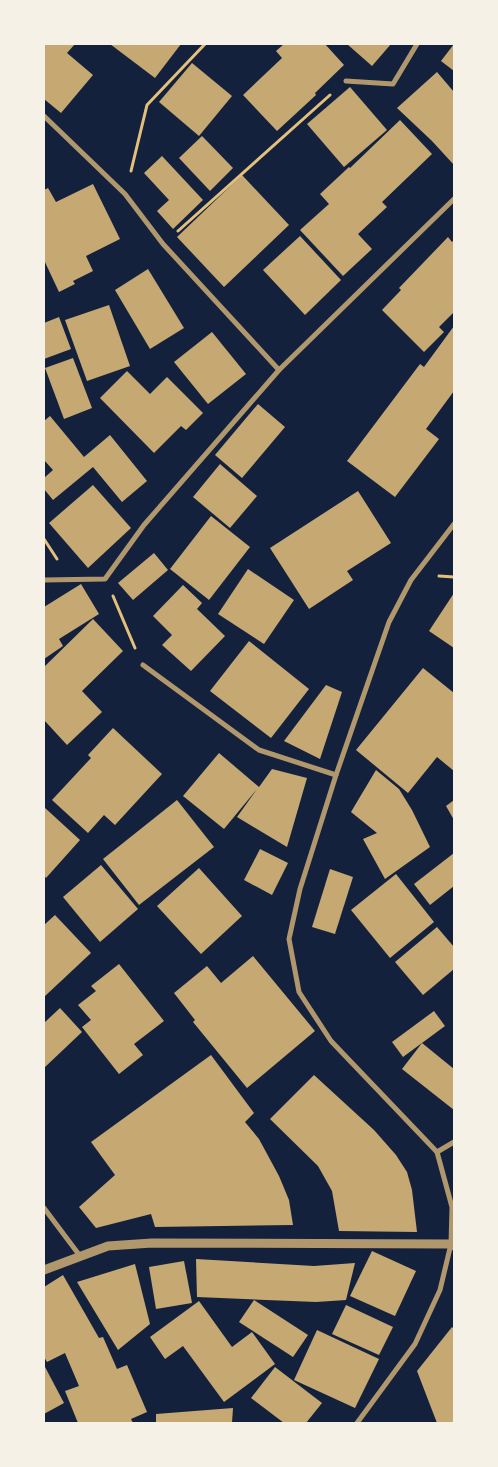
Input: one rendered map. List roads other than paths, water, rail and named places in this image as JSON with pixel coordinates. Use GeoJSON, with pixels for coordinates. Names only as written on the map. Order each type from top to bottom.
{"type":"FeatureCollection","features":[{"type":"Feature","properties":{"kind":"street"},"geometry":{"type":"LineString","coordinates":[[346,81],[393,84],[417,44]]}},
{"type":"Feature","properties":{"kind":"street"},"geometry":{"type":"LineString","coordinates":[[44,116],[125,194],[163,244],[279,370]]}},
{"type":"Feature","properties":{"kind":"street"},"geometry":{"type":"LineString","coordinates":[[44,580],[105,579],[144,525],[279,370],[454,199]]}},
{"type":"Feature","properties":{"kind":"street"},"geometry":{"type":"LineString","coordinates":[[357,1423],[415,1344],[440,1290],[453,1245],[452,1207],[436,1152],[331,1041],[299,992],[289,939],[300,890],[336,775],[389,622],[411,580],[454,524]]}},
{"type":"Feature","properties":{"kind":"street"},"geometry":{"type":"LineString","coordinates":[[143,665],[259,750],[336,775]]}},
{"type":"Feature","properties":{"kind":"street"},"geometry":{"type":"LineString","coordinates":[[436,1152],[454,1142]]}},
{"type":"Feature","properties":{"kind":"street"},"geometry":{"type":"LineString","coordinates":[[44,1208],[80,1256]]}},
{"type":"Feature","properties":{"kind":"street"},"geometry":{"type":"LineString","coordinates":[[44,1270],[108,1246],[152,1243],[453,1245]]}}]}
